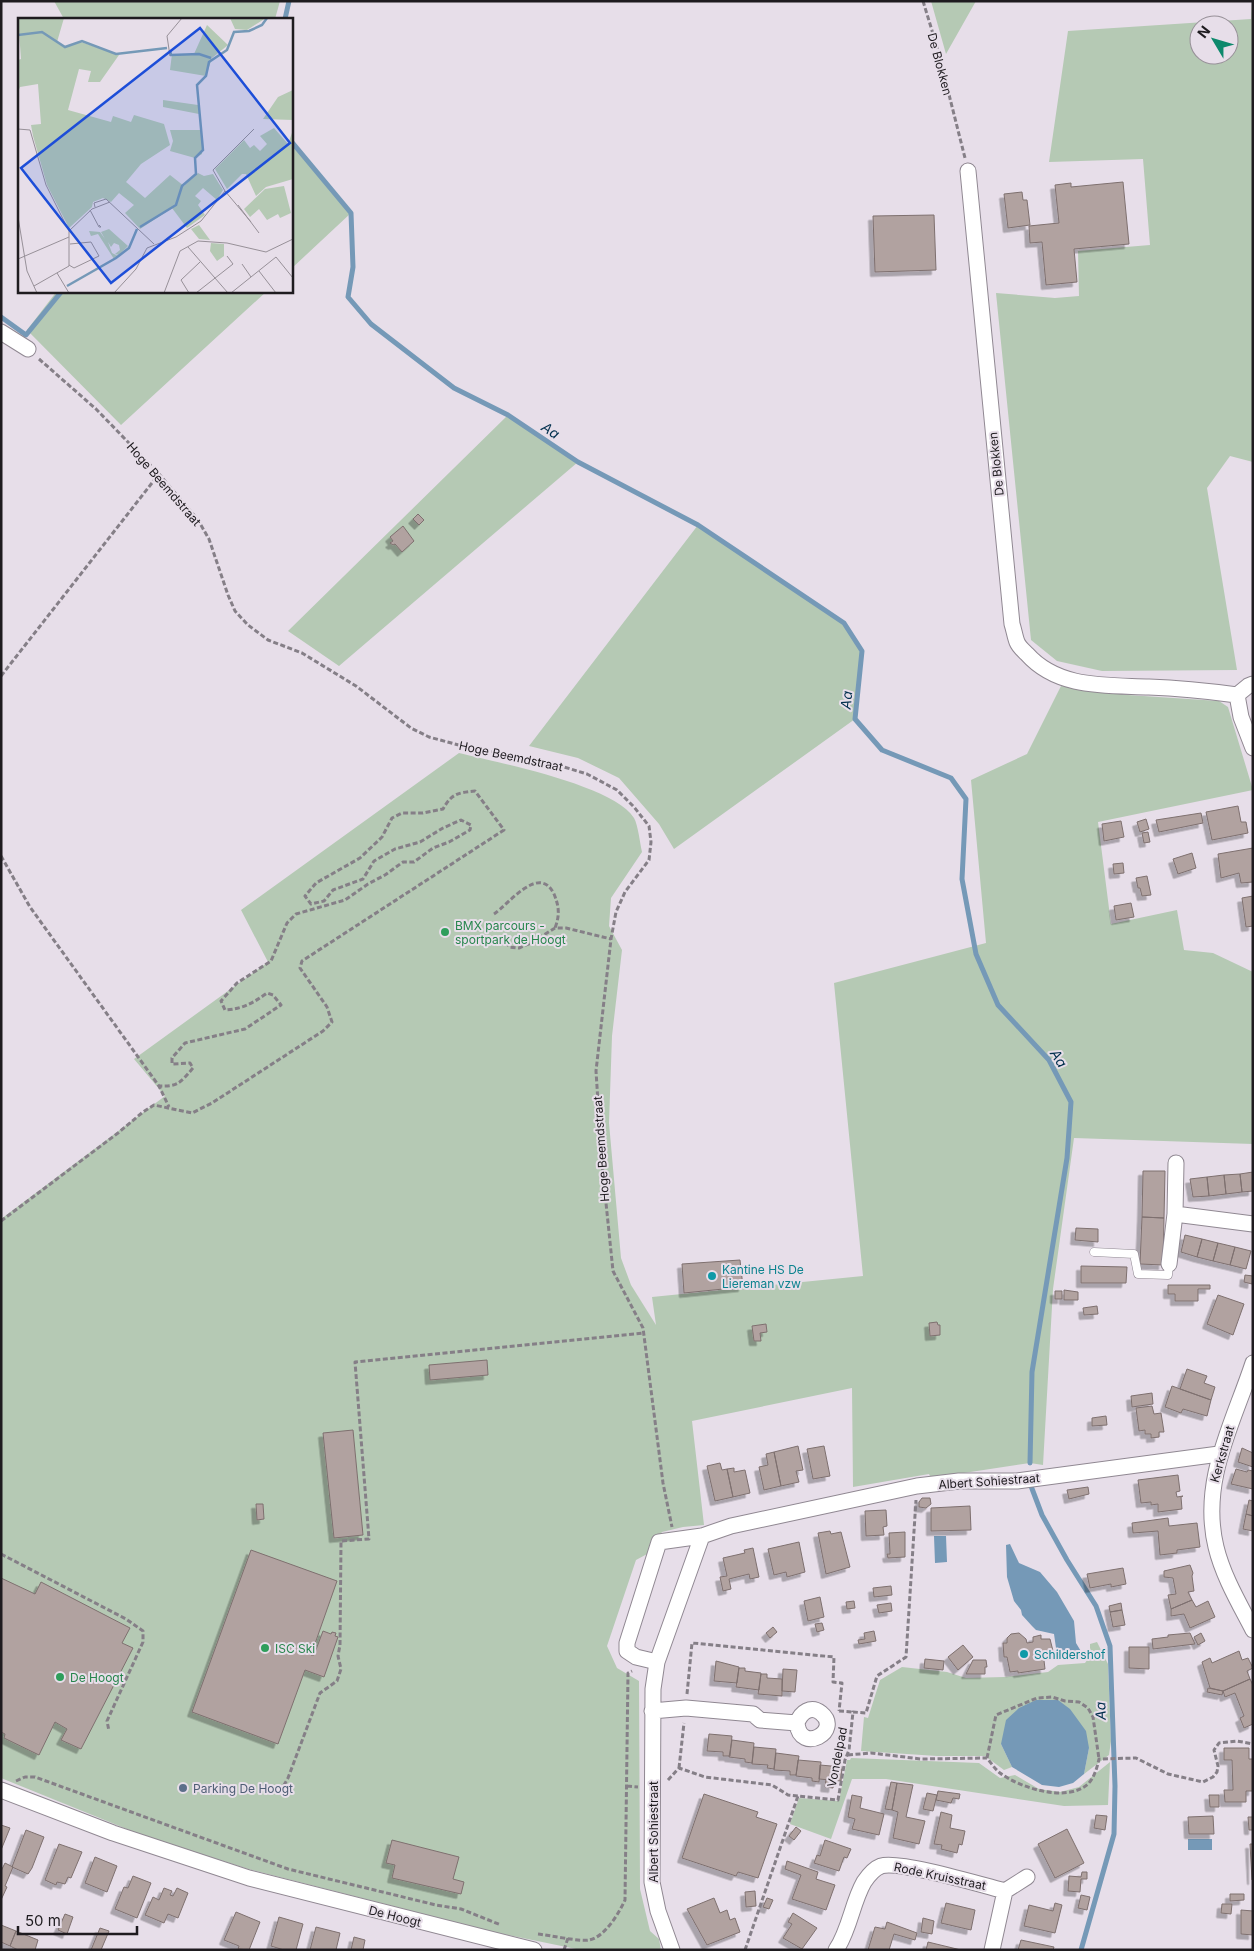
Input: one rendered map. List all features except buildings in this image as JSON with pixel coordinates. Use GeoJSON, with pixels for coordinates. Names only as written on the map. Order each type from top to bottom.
{"type":"FeatureCollection","features":[{"type":"Feature","properties":{"kind":"street","name":"De Blokken"},"geometry":{"type":"LineString","coordinates":[[968,171],[1012,624],[1018,644],[1032,660],[1052,674],[1080,683],[1111,687],[1148,687],[1208,691],[1237,695]]}},
{"type":"Feature","properties":{"kind":"street"},"geometry":{"type":"LineString","coordinates":[[1,332],[28,349]]}},
{"type":"Feature","properties":{"kind":"street"},"geometry":{"type":"LineString","coordinates":[[1253,684],[1237,695],[1241,717],[1253,748]]}},
{"type":"Feature","properties":{"kind":"street"},"geometry":{"type":"LineString","coordinates":[[1170,1264],[1175,1214],[1176,1163]]}},
{"type":"Feature","properties":{"kind":"street"},"geometry":{"type":"LineString","coordinates":[[1175,1214],[1253,1224]]}},
{"type":"Feature","properties":{"kind":"street","name":"Kerkstraat"},"geometry":{"type":"LineString","coordinates":[[1253,1364],[1220,1454],[1212,1487],[1212,1520],[1216,1546],[1227,1577],[1253,1630]]}},
{"type":"Feature","properties":{"kind":"street","name":"Albert Sohiestraat"},"geometry":{"type":"LineString","coordinates":[[657,1662],[631,1654],[627,1651],[627,1643],[658,1542],[702,1536],[731,1526],[916,1486],[959,1481],[1017,1481],[1220,1454]]}},
{"type":"Feature","properties":{"kind":"street","name":"Albert Sohiestraat"},"geometry":{"type":"LineString","coordinates":[[672,1950],[658,1911],[652,1882],[653,1689],[657,1662],[702,1536]]}},
{"type":"Feature","properties":{"kind":"street"},"geometry":{"type":"LineString","coordinates":[[652,1711],[686,1708],[752,1714],[760,1720],[797,1723]]}},
{"type":"Feature","properties":{"kind":"street","name":"De Hoogt"},"geometry":{"type":"LineString","coordinates":[[5,1786],[113,1833],[249,1878],[534,1950]]}},
{"type":"Feature","properties":{"kind":"street","name":"Rode Kruisstraat"},"geometry":{"type":"LineString","coordinates":[[836,1950],[842,1941],[863,1884],[874,1870],[881,1866],[890,1865],[927,1872],[1005,1891]]}},
{"type":"Feature","properties":{"kind":"street"},"geometry":{"type":"LineString","coordinates":[[992,1950],[1005,1891],[1027,1877]]}},
{"type":"Feature","properties":{"kind":"lane"},"geometry":{"type":"LineString","coordinates":[[1094,1252],[1134,1254],[1138,1274],[1168,1274],[1170,1264]]}},
{"type":"Feature","properties":{"kind":"path","name":"De Blokken"},"geometry":{"type":"LineString","coordinates":[[923,1],[937,47],[968,171]]}},
{"type":"Feature","properties":{"kind":"path","name":"Hoge Beemdstraat"},"geometry":{"type":"LineString","coordinates":[[28,349],[96,410],[159,474],[198,520],[209,539],[235,611],[248,625],[268,640],[302,653],[356,686],[411,728],[429,737],[466,747],[551,763],[587,774],[616,790],[634,807],[649,826],[651,842],[649,860],[625,892],[616,912],[611,939],[596,1071],[602,1164],[613,1271],[642,1328],[662,1483],[672,1528],[681,1540]]}},
{"type":"Feature","properties":{"kind":"path"},"geometry":{"type":"LineString","coordinates":[[1,676],[159,474]]}},
{"type":"Feature","properties":{"kind":"path"},"geometry":{"type":"LineString","coordinates":[[1,1221],[118,1134],[143,1112],[154,1106],[192,1113],[212,1103],[327,1027],[332,1022],[327,1007],[300,968],[302,961],[504,830],[475,791],[456,793],[443,809],[423,813],[402,813],[392,818],[382,837],[360,858],[316,883],[305,896],[310,904],[324,901],[333,890],[350,886],[363,879],[374,861],[395,849],[420,842],[460,820],[471,825],[470,830],[449,842],[433,848],[414,862],[403,862],[386,875],[368,884],[345,900],[296,914],[287,923],[272,961],[237,983],[222,1001],[225,1010],[237,1009],[251,1005],[267,992],[273,995],[281,1005],[245,1029],[185,1044],[172,1058],[172,1064],[190,1062],[193,1068],[182,1082],[172,1087],[160,1086]]}},
{"type":"Feature","properties":{"kind":"path"},"geometry":{"type":"LineString","coordinates":[[1,856],[30,907],[160,1086],[169,1108]]}},
{"type":"Feature","properties":{"kind":"path"},"geometry":{"type":"LineString","coordinates":[[494,914],[530,884],[539,883],[548,886],[557,901],[560,911],[555,928]]}},
{"type":"Feature","properties":{"kind":"path"},"geometry":{"type":"LineString","coordinates":[[503,935],[509,947],[518,948],[531,943],[555,928],[566,928],[611,939]]}},
{"type":"Feature","properties":{"kind":"path"},"geometry":{"type":"LineString","coordinates":[[280,1792],[288,1778],[320,1693],[337,1681],[341,1670],[338,1656],[340,1645],[341,1541],[370,1539],[354,1362],[643,1333]]}},
{"type":"Feature","properties":{"kind":"path","name":"Vondelpad"},"geometry":{"type":"LineString","coordinates":[[798,1796],[838,1800],[845,1760],[848,1755],[853,1712],[866,1713],[877,1676],[906,1657],[916,1486]]}},
{"type":"Feature","properties":{"kind":"path"},"geometry":{"type":"LineString","coordinates":[[1,1554],[126,1619],[143,1631],[143,1642],[107,1721],[109,1731]]}},
{"type":"Feature","properties":{"kind":"path"},"geometry":{"type":"LineString","coordinates":[[663,1786],[679,1768],[692,1643],[834,1657],[833,1682],[842,1684],[839,1711]]}},
{"type":"Feature","properties":{"kind":"path"},"geometry":{"type":"LineString","coordinates":[[530,1933],[589,1940],[600,1935],[616,1918],[625,1900],[628,1673],[634,1670]]}},
{"type":"Feature","properties":{"kind":"path"},"geometry":{"type":"LineString","coordinates":[[848,1755],[870,1753],[921,1759],[987,1758],[1001,1773],[1025,1785],[1054,1793],[1074,1791],[1087,1784],[1094,1776],[1100,1759],[1093,1717],[1088,1708],[1079,1702],[1065,1701],[1052,1697],[1037,1698],[996,1715],[987,1758]]}},
{"type":"Feature","properties":{"kind":"path"},"geometry":{"type":"LineString","coordinates":[[1100,1759],[1136,1758],[1168,1774],[1203,1782],[1213,1777],[1217,1772],[1218,1766],[1214,1750],[1219,1743],[1237,1741],[1253,1744]]}},
{"type":"Feature","properties":{"kind":"path"},"geometry":{"type":"LineString","coordinates":[[679,1768],[705,1777],[772,1785],[788,1795],[798,1796],[745,1950]]}},
{"type":"Feature","properties":{"kind":"path"},"geometry":{"type":"LineString","coordinates":[[5,1786],[25,1777],[35,1777],[288,1869],[461,1909],[509,1928]]}},
{"type":"Feature","properties":{"kind":"path"},"geometry":{"type":"LineString","coordinates":[[564,1950],[568,1938]]}},
{"type":"Feature","properties":{"kind":"green space"},"geometry":{"type":"Polygon","coordinates":[[[54,1],[280,1],[275,18],[63,18],[54,1]]]}},
{"type":"Feature","properties":{"kind":"green space"},"geometry":{"type":"Polygon","coordinates":[[[931,1],[976,1],[946,54],[931,1]]]}},
{"type":"Feature","properties":{"kind":"green space"},"geometry":{"type":"Polygon","coordinates":[[[1252,1],[1253,462],[1230,456],[1207,488],[1237,670],[1102,671],[1057,661],[1031,640],[996,293],[1055,298],[1079,296],[1078,251],[1150,245],[1143,159],[1049,162],[1068,31],[1189,23],[1189,65],[1239,65],[1239,20],[1251,19],[1252,1]]]}},
{"type":"Feature","properties":{"kind":"green space"},"geometry":{"type":"Polygon","coordinates":[[[292,142],[351,213],[292,268],[292,142]]]}},
{"type":"Feature","properties":{"kind":"green space"},"geometry":{"type":"Polygon","coordinates":[[[56,292],[266,292],[121,425],[27,330],[56,292]]]}},
{"type":"Feature","properties":{"kind":"green space"},"geometry":{"type":"Polygon","coordinates":[[[508,415],[578,462],[339,666],[288,631],[508,415]]]}},
{"type":"Feature","properties":{"kind":"green space"},"geometry":{"type":"Polygon","coordinates":[[[698,525],[844,623],[862,651],[855,719],[674,849],[659,824],[619,778],[578,758],[529,746],[698,525]]]}},
{"type":"Feature","properties":{"kind":"green space"},"geometry":{"type":"Polygon","coordinates":[[[1061,686],[1128,695],[1219,701],[1228,707],[1253,790],[1098,822],[1111,924],[1177,910],[1184,950],[1213,953],[1253,972],[1253,1144],[1074,1138],[1053,1289],[1043,1465],[1030,1463],[931,1478],[929,1474],[853,1487],[852,1388],[692,1421],[704,1525],[662,1532],[649,1553],[636,1560],[607,1646],[617,1668],[639,1681],[640,1889],[650,1931],[659,1939],[661,1950],[581,1950],[498,1933],[248,1869],[139,1834],[1,1778],[1,1219],[165,1096],[134,1059],[268,962],[241,910],[459,753],[554,777],[603,795],[622,806],[634,818],[642,852],[611,898],[609,926],[622,950],[612,1036],[609,1123],[621,1258],[631,1285],[656,1325],[652,1297],[863,1276],[834,983],[986,943],[971,780],[1027,754],[1061,686]]]}},
{"type":"Feature","properties":{"kind":"green space"},"geometry":{"type":"Polygon","coordinates":[[[1097,1642],[1108,1664],[1111,1741],[1109,1755],[1084,1774],[1089,1748],[1001,1744],[1012,1767],[1004,1770],[985,1756],[937,1756],[861,1751],[864,1717],[868,1718],[880,1680],[902,1667],[947,1672],[966,1678],[1004,1677],[1048,1672],[1058,1665],[1085,1663],[1090,1656],[1090,1644],[1097,1642]]]}},
{"type":"Feature","properties":{"kind":"green space"},"geometry":{"type":"Polygon","coordinates":[[[851,1758],[979,1763],[1000,1778],[1015,1775],[1039,1789],[1060,1792],[1079,1787],[1110,1762],[1108,1805],[1064,1806],[886,1779],[852,1779],[831,1839],[790,1824],[799,1798],[839,1801],[847,1760],[851,1758]]]}},
{"type":"Feature","properties":{"kind":"water"},"geometry":{"type":"Polygon","coordinates":[[[934,1536],[946,1536],[947,1562],[935,1563],[934,1536]]]}},
{"type":"Feature","properties":{"kind":"water"},"geometry":{"type":"Polygon","coordinates":[[[1010,1544],[1019,1563],[1040,1572],[1057,1592],[1074,1621],[1076,1643],[1085,1658],[1063,1660],[1056,1648],[1054,1634],[1036,1630],[1022,1615],[1021,1610],[1014,1601],[1007,1577],[1006,1545],[1010,1544]]]}},
{"type":"Feature","properties":{"kind":"water"},"geometry":{"type":"Polygon","coordinates":[[[1036,1700],[1058,1700],[1070,1709],[1086,1731],[1089,1748],[1084,1774],[1073,1783],[1059,1787],[1042,1785],[1012,1767],[1001,1744],[1006,1720],[1019,1708],[1036,1700]]]}},
{"type":"Feature","properties":{"kind":"water"},"geometry":{"type":"Polygon","coordinates":[[[1188,1839],[1212,1839],[1212,1850],[1188,1850],[1188,1839]]]}},
{"type":"Feature","properties":{"kind":"waterway","name":"Aa"},"geometry":{"type":"LineString","coordinates":[[285,18],[289,1]]}},
{"type":"Feature","properties":{"kind":"waterway","name":"Aa"},"geometry":{"type":"LineString","coordinates":[[292,142],[351,213],[353,267],[348,297],[371,324],[454,388],[508,415],[578,462],[698,525],[844,623],[862,651],[855,719],[882,750],[951,778],[966,799],[962,879],[976,954],[998,1005],[1049,1060],[1071,1102],[1067,1158],[1032,1372],[1030,1463]]}},
{"type":"Feature","properties":{"kind":"waterway"},"geometry":{"type":"LineString","coordinates":[[1,317],[26,335],[61,292]]}},
{"type":"Feature","properties":{"kind":"waterway","name":"Aa"},"geometry":{"type":"LineString","coordinates":[[1031,1486],[1042,1515],[1096,1606],[1110,1646],[1115,1786],[1114,1834],[1081,1950]]}},
{"type":"Feature","properties":{"kind":"place","name":"BMX parcours - sportpark de Hoogt"},"geometry":{"type":"Point","coordinates":[445,932]}},
{"type":"Feature","properties":{"kind":"place","name":"Kantine HS De Liereman vzw"},"geometry":{"type":"Point","coordinates":[712,1276]}},
{"type":"Feature","properties":{"kind":"place","name":"ISC Ski"},"geometry":{"type":"Point","coordinates":[265,1648]}},
{"type":"Feature","properties":{"kind":"place","name":"Schildershof"},"geometry":{"type":"Point","coordinates":[1024,1654]}},
{"type":"Feature","properties":{"kind":"place","name":"De Hoogt"},"geometry":{"type":"Point","coordinates":[60,1677]}},
{"type":"Feature","properties":{"kind":"place","name":"Parking De Hoogt"},"geometry":{"type":"Point","coordinates":[183,1788]}}]}
